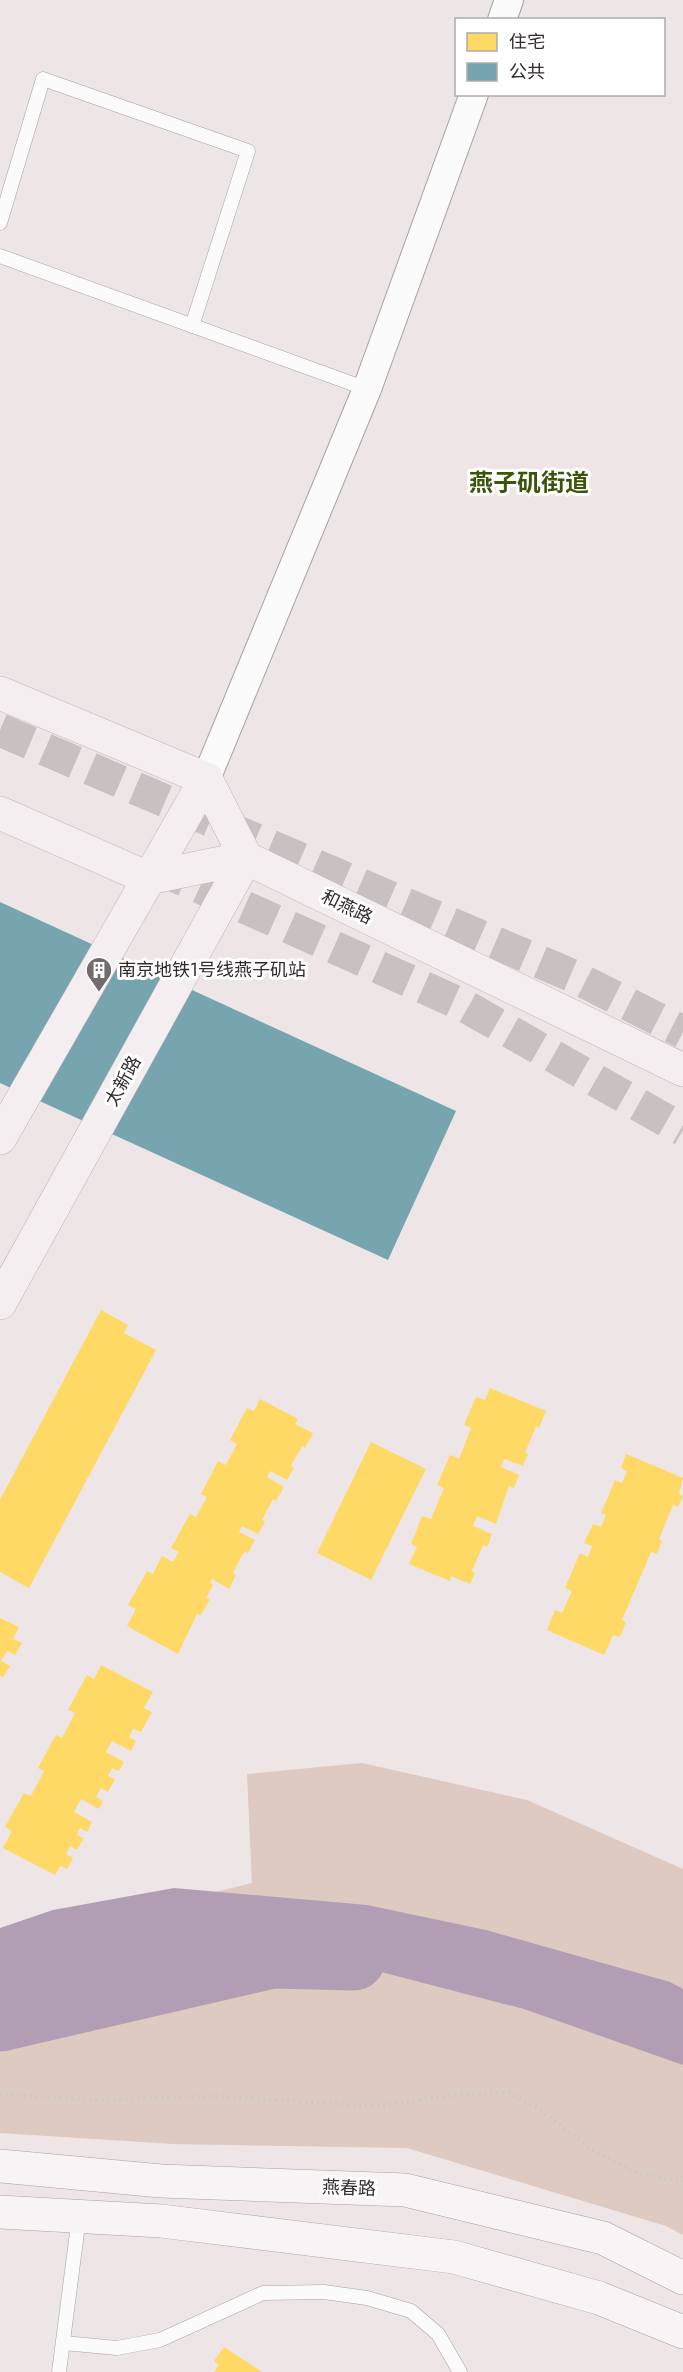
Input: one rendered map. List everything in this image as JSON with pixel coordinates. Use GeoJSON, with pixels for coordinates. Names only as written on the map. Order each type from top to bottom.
{"type":"FeatureCollection","features":[{"type":"Feature","properties":{"kind":"main road"},"geometry":{"type":"LineString","coordinates":[[0,693],[206,779],[246,858],[148,878],[0,813]]}},
{"type":"Feature","properties":{"kind":"main road"},"geometry":{"type":"LineString","coordinates":[[0,1138],[206,779]]}},
{"type":"Feature","properties":{"kind":"main road","name":"和燕路"},"geometry":{"type":"LineString","coordinates":[[246,858],[683,1070]]}},
{"type":"Feature","properties":{"kind":"main road","name":"太新路"},"geometry":{"type":"LineString","coordinates":[[0,1304],[246,858]]}},
{"type":"Feature","properties":{"kind":"street"},"geometry":{"type":"LineString","coordinates":[[503,18],[509,0]]}},
{"type":"Feature","properties":{"kind":"street"},"geometry":{"type":"LineString","coordinates":[[206,779],[367,389],[473,96]]}},
{"type":"Feature","properties":{"kind":"street","name":"燕春路"},"geometry":{"type":"LineString","coordinates":[[0,2166],[161,2181],[405,2190],[603,2238],[683,2278]]}},
{"type":"Feature","properties":{"kind":"street"},"geometry":{"type":"LineString","coordinates":[[0,2212],[161,2222],[454,2257],[600,2298],[683,2332]]}},
{"type":"Feature","properties":{"kind":"lane"},"geometry":{"type":"LineString","coordinates":[[0,223],[43,79],[248,151],[192,326]]}},
{"type":"Feature","properties":{"kind":"lane"},"geometry":{"type":"LineString","coordinates":[[0,256],[367,389]]}},
{"type":"Feature","properties":{"kind":"lane"},"geometry":{"type":"LineString","coordinates":[[60,2372],[80,2217]]}},
{"type":"Feature","properties":{"kind":"lane"},"geometry":{"type":"LineString","coordinates":[[64,2343],[117,2348],[160,2340],[263,2293],[324,2292],[367,2298],[411,2311],[438,2334],[460,2372]]}},
{"type":"Feature","properties":{"kind":"path"},"geometry":{"type":"LineString","coordinates":[[0,2094],[93,2100],[211,2096],[378,2106],[462,2094],[510,2093],[541,2110],[592,2150],[634,2172],[683,2182]]}},
{"type":"Feature","properties":{"kind":"shaded area"},"geometry":{"type":"Polygon","coordinates":[[[362,1763],[527,1800],[683,1869],[683,2235],[666,2226],[407,2148],[173,2144],[0,2133],[0,1945],[252,1883],[247,1774],[362,1763]]]}},
{"type":"Feature","properties":{"kind":"shaded area"},"geometry":{"type":"Polygon","coordinates":[[[174,1888],[367,1905],[486,1930],[670,1982],[683,1989],[683,2065],[524,2009],[354,1965],[227,1955],[134,1964],[0,2002],[0,1928],[53,1910],[174,1888]]]}},
{"type":"Feature","properties":{"kind":"building: 住宅"},"geometry":{"type":"Polygon","coordinates":[[[101,1310],[128,1325],[124,1333],[156,1350],[29,1588],[0,1572],[0,1500],[101,1310]]]}},
{"type":"Feature","properties":{"kind":"building: 住宅"},"geometry":{"type":"Polygon","coordinates":[[[490,1388],[546,1411],[539,1428],[536,1426],[525,1453],[528,1454],[523,1466],[504,1459],[501,1467],[519,1475],[514,1488],[509,1486],[496,1524],[477,1516],[473,1526],[492,1534],[487,1547],[483,1545],[472,1571],[475,1573],[470,1584],[451,1576],[450,1581],[409,1564],[417,1547],[411,1544],[422,1516],[431,1519],[444,1488],[437,1485],[450,1455],[459,1459],[471,1428],[464,1425],[476,1397],[485,1400],[490,1388]]]}},
{"type":"Feature","properties":{"kind":"building: 住宅"},"geometry":{"type":"Polygon","coordinates":[[[260,1399],[298,1419],[295,1424],[313,1433],[305,1448],[302,1446],[291,1466],[294,1468],[287,1480],[270,1471],[267,1477],[284,1487],[276,1501],[273,1499],[262,1520],[265,1522],[258,1534],[242,1526],[239,1532],[255,1540],[248,1553],[244,1552],[233,1573],[236,1575],[229,1589],[212,1579],[210,1583],[213,1585],[206,1598],[210,1599],[201,1615],[197,1614],[178,1654],[127,1626],[136,1609],[128,1605],[147,1571],[153,1574],[162,1556],[173,1562],[179,1552],[171,1548],[190,1514],[196,1517],[207,1497],[201,1494],[218,1461],[226,1465],[237,1444],[230,1440],[247,1408],[254,1411],[260,1399]]]}},
{"type":"Feature","properties":{"kind":"building: 住宅"},"geometry":{"type":"Polygon","coordinates":[[[371,1442],[426,1469],[371,1580],[317,1553],[371,1442]]]}},
{"type":"Feature","properties":{"kind":"building: 住宅"},"geometry":{"type":"Polygon","coordinates":[[[626,1454],[683,1478],[679,1494],[683,1496],[678,1507],[673,1505],[659,1539],[662,1541],[657,1554],[651,1552],[622,1620],[626,1622],[620,1637],[613,1635],[604,1655],[547,1630],[555,1610],[562,1613],[572,1591],[565,1588],[580,1553],[588,1557],[592,1546],[584,1543],[593,1524],[601,1527],[606,1515],[601,1513],[615,1480],[622,1483],[627,1471],[621,1468],[626,1454]]]}},
{"type":"Feature","properties":{"kind":"building: 住宅"},"geometry":{"type":"Polygon","coordinates":[[[0,1618],[19,1627],[13,1639],[22,1643],[15,1655],[7,1651],[1,1661],[10,1666],[3,1677],[0,1676],[0,1618]]]}},
{"type":"Feature","properties":{"kind":"building: 住宅"},"geometry":{"type":"Polygon","coordinates":[[[101,1665],[153,1692],[144,1708],[152,1712],[141,1732],[133,1729],[129,1737],[136,1741],[131,1751],[112,1741],[106,1752],[124,1762],[119,1771],[112,1768],[108,1776],[115,1779],[108,1792],[101,1788],[96,1797],[103,1801],[99,1809],[81,1799],[74,1812],[92,1822],[87,1832],[80,1828],[77,1835],[84,1838],[77,1850],[70,1846],[66,1854],[73,1858],[67,1869],[60,1866],[55,1875],[3,1848],[12,1831],[5,1827],[24,1793],[31,1796],[44,1771],[38,1768],[56,1735],[62,1738],[75,1713],[68,1710],[87,1675],[94,1679],[101,1665]]]}},
{"type":"Feature","properties":{"kind":"building: 住宅"},"geometry":{"type":"Polygon","coordinates":[[[224,2347],[262,2372],[214,2372],[219,2365],[214,2361],[224,2347]]]}},
{"type":"Feature","properties":{"kind":"building: 公共","name":"南京地铁1号线燕子矶站"},"geometry":{"type":"Polygon","coordinates":[[[0,902],[456,1111],[388,1260],[0,1083],[0,902]]]}},
{"type":"Feature","properties":{"kind":"waterway"},"geometry":{"type":"LineString","coordinates":[[0,2020],[272,1957],[354,1959]]}},
{"type":"Feature","properties":{"kind":"tunnel"},"geometry":{"type":"LineString","coordinates":[[0,730],[573,976],[683,1032]]}},
{"type":"Feature","properties":{"kind":"tunnel"},"geometry":{"type":"LineString","coordinates":[[155,867],[463,1005],[683,1130]]}},
{"type":"Feature","properties":{"kind":"place","name":"南京地铁1号线燕子矶站"},"geometry":{"type":"Point","coordinates":[99,993]}},
{"type":"Feature","properties":{"kind":"district","name":"燕子矶街道"},"geometry":{"type":"Point","coordinates":[529,482]}}]}
